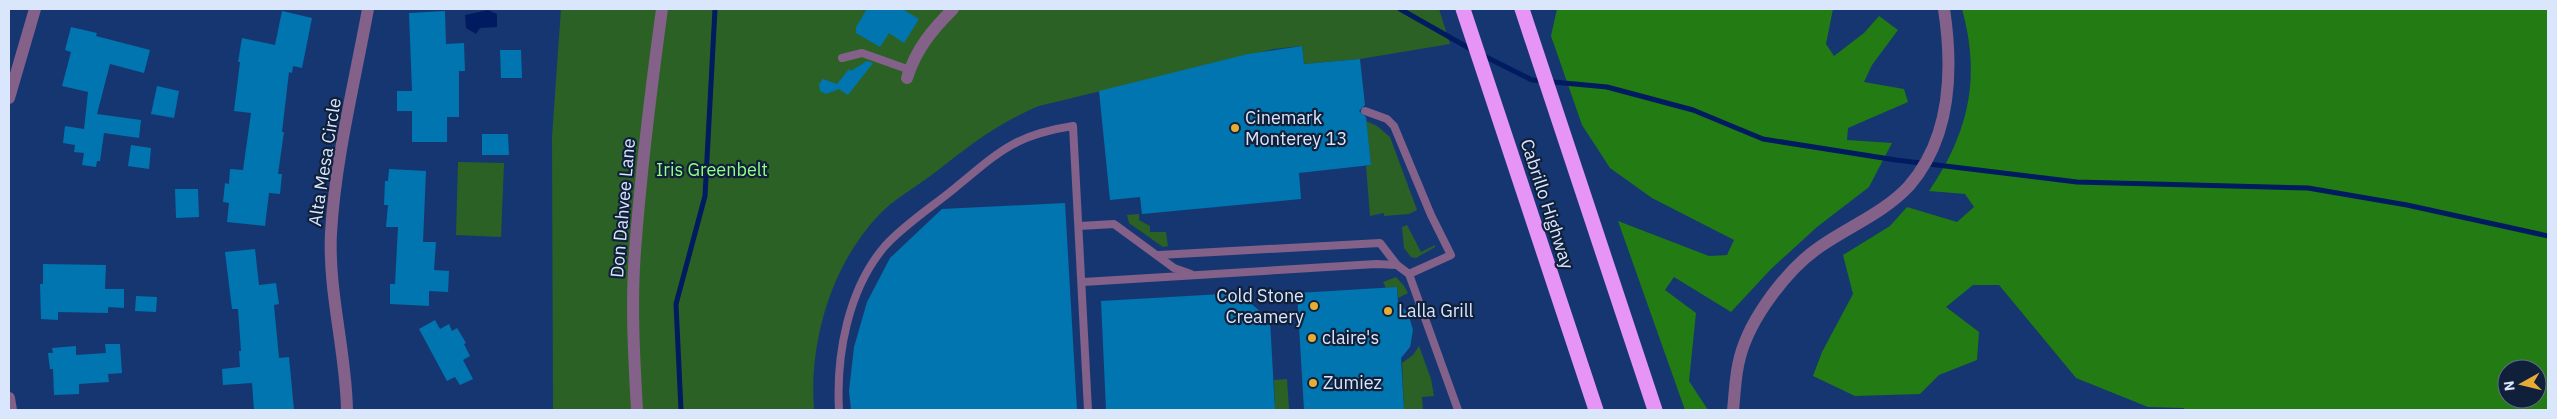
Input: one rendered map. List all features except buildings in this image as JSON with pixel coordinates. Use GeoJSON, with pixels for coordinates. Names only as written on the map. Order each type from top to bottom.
{"type":"FeatureCollection","features":[{"type":"Feature","properties":{"kind":"highway","name":"Cabrillo Highway"},"geometry":{"type":"LineString","coordinates":[[1463,9],[1596,410]]}},
{"type":"Feature","properties":{"kind":"highway"},"geometry":{"type":"LineString","coordinates":[[1522,9],[1655,410]]}},
{"type":"Feature","properties":{"kind":"highway"},"geometry":{"type":"LineString","coordinates":[[1625,321],[1662,410]]}},
{"type":"Feature","properties":{"kind":"street"},"geometry":{"type":"LineString","coordinates":[[9,98],[35,9]]}},
{"type":"Feature","properties":{"kind":"street","name":"Alta Mesa Circle"},"geometry":{"type":"LineString","coordinates":[[347,410],[346,384],[332,272],[331,234],[335,191],[368,9]]}},
{"type":"Feature","properties":{"kind":"street","name":"Don Dahvee Lane"},"geometry":{"type":"LineString","coordinates":[[637,410],[633,334],[635,252],[650,92],[662,9]]}},
{"type":"Feature","properties":{"kind":"street"},"geometry":{"type":"LineString","coordinates":[[908,74],[930,32],[954,9]]}},
{"type":"Feature","properties":{"kind":"street"},"geometry":{"type":"LineString","coordinates":[[1733,410],[1740,357],[1747,337],[1772,295],[1820,246],[1894,199],[1909,186],[1923,165],[1936,140],[1950,82],[1949,42],[1944,9]]}},
{"type":"Feature","properties":{"kind":"street"},"geometry":{"type":"LineString","coordinates":[[9,398],[11,410]]}},
{"type":"Feature","properties":{"kind":"lane"},"geometry":{"type":"LineString","coordinates":[[842,58],[862,53],[908,74]]}},
{"type":"Feature","properties":{"kind":"lane"},"geometry":{"type":"LineString","coordinates":[[1365,111],[1387,119],[1394,126],[1431,215],[1452,255],[1410,274]]}},
{"type":"Feature","properties":{"kind":"lane"},"geometry":{"type":"LineString","coordinates":[[839,410],[839,372],[847,326],[855,300],[872,265],[884,247],[1005,148],[1032,134],[1073,126],[1088,410]]}},
{"type":"Feature","properties":{"kind":"lane"},"geometry":{"type":"LineString","coordinates":[[1079,226],[1114,224],[1159,255],[1174,268],[1192,275]]}},
{"type":"Feature","properties":{"kind":"lane"},"geometry":{"type":"LineString","coordinates":[[1159,255],[1380,243],[1397,266]]}},
{"type":"Feature","properties":{"kind":"lane"},"geometry":{"type":"LineString","coordinates":[[1082,282],[1386,264],[1397,266],[1410,274],[1458,410]]}},
{"type":"Feature","properties":{"kind":"green space","name":"Iris Greenbelt"},"geometry":{"type":"Polygon","coordinates":[[[561,9],[1439,9],[1450,44],[1360,59],[1304,64],[1302,46],[1274,49],[1039,106],[998,127],[890,204],[861,237],[835,283],[819,333],[813,385],[814,410],[553,410],[552,137],[561,9]]]}},
{"type":"Feature","properties":{"kind":"green space"},"geometry":{"type":"Polygon","coordinates":[[[1557,9],[1833,9],[1826,44],[1834,56],[1864,33],[1879,16],[1898,30],[1872,65],[1864,82],[1904,89],[1908,102],[1848,128],[1847,140],[1892,143],[1869,187],[1817,227],[1771,269],[1731,312],[1674,277],[1665,290],[1696,313],[1689,381],[1708,410],[1685,410],[1618,221],[1709,256],[1727,255],[1734,240],[1652,198],[1610,168],[1582,125],[1551,36],[1557,9]]]}},
{"type":"Feature","properties":{"kind":"green space"},"geometry":{"type":"Polygon","coordinates":[[[1962,9],[2548,9],[2548,410],[2184,410],[2184,408],[2148,407],[2076,378],[1999,285],[1973,285],[1946,307],[1979,332],[1977,360],[1939,375],[1920,394],[1855,396],[1813,376],[1822,352],[1853,294],[1843,255],[1890,226],[1907,207],[1957,222],[1974,207],[1965,194],[1929,191],[1943,169],[1962,126],[1968,104],[1970,58],[1968,34],[1962,9]]]}},
{"type":"Feature","properties":{"kind":"green space"},"geometry":{"type":"Polygon","coordinates":[[[1366,121],[1377,126],[1390,137],[1417,210],[1409,214],[1384,216],[1384,213],[1370,216],[1366,166],[1371,165],[1366,121]]]}},
{"type":"Feature","properties":{"kind":"green space"},"geometry":{"type":"Polygon","coordinates":[[[458,162],[504,163],[501,237],[456,235],[458,162]]]}},
{"type":"Feature","properties":{"kind":"green space"},"geometry":{"type":"Polygon","coordinates":[[[1139,214],[1139,220],[1150,226],[1150,232],[1166,232],[1168,246],[1163,247],[1129,223],[1127,215],[1139,214]]]}},
{"type":"Feature","properties":{"kind":"green space"},"geometry":{"type":"Polygon","coordinates":[[[1407,225],[1421,252],[1435,245],[1435,247],[1416,258],[1411,257],[1404,248],[1402,227],[1407,225]]]}},
{"type":"Feature","properties":{"kind":"green space"},"geometry":{"type":"Polygon","coordinates":[[[1396,277],[1408,293],[1398,298],[1397,287],[1386,288],[1383,282],[1396,277]]]}},
{"type":"Feature","properties":{"kind":"green space"},"geometry":{"type":"Polygon","coordinates":[[[1419,346],[1431,379],[1434,396],[1422,397],[1423,410],[1404,410],[1402,363],[1413,355],[1419,346]]]}},
{"type":"Feature","properties":{"kind":"green space"},"geometry":{"type":"Polygon","coordinates":[[[1287,379],[1289,410],[1275,410],[1274,380],[1287,379]]]}},
{"type":"Feature","properties":{"kind":"shaded area"},"geometry":{"type":"Polygon","coordinates":[[[488,10],[497,14],[497,27],[480,28],[476,34],[466,28],[465,15],[488,10]]]}},
{"type":"Feature","properties":{"kind":"waterway"},"geometry":{"type":"LineString","coordinates":[[681,410],[676,304],[705,196],[715,9]]}},
{"type":"Feature","properties":{"kind":"waterway"},"geometry":{"type":"LineString","coordinates":[[1400,9],[1474,51]]}},
{"type":"Feature","properties":{"kind":"waterway"},"geometry":{"type":"LineString","coordinates":[[1482,55],[1532,80],[1607,87],[1693,110],[1763,139],[1896,160],[2077,182],[2308,188],[2407,205],[2548,236]]}},
{"type":"Feature","properties":{"kind":"place","name":"Cinemark Monterey 13"},"geometry":{"type":"Point","coordinates":[1235,128]}},
{"type":"Feature","properties":{"kind":"place","name":"Cold Stone Creamery"},"geometry":{"type":"Point","coordinates":[1314,306]}},
{"type":"Feature","properties":{"kind":"place","name":"Lalla Grill"},"geometry":{"type":"Point","coordinates":[1388,311]}},
{"type":"Feature","properties":{"kind":"place","name":"claire's"},"geometry":{"type":"Point","coordinates":[1312,338]}},
{"type":"Feature","properties":{"kind":"place","name":"Zumiez"},"geometry":{"type":"Point","coordinates":[1313,383]}}]}
